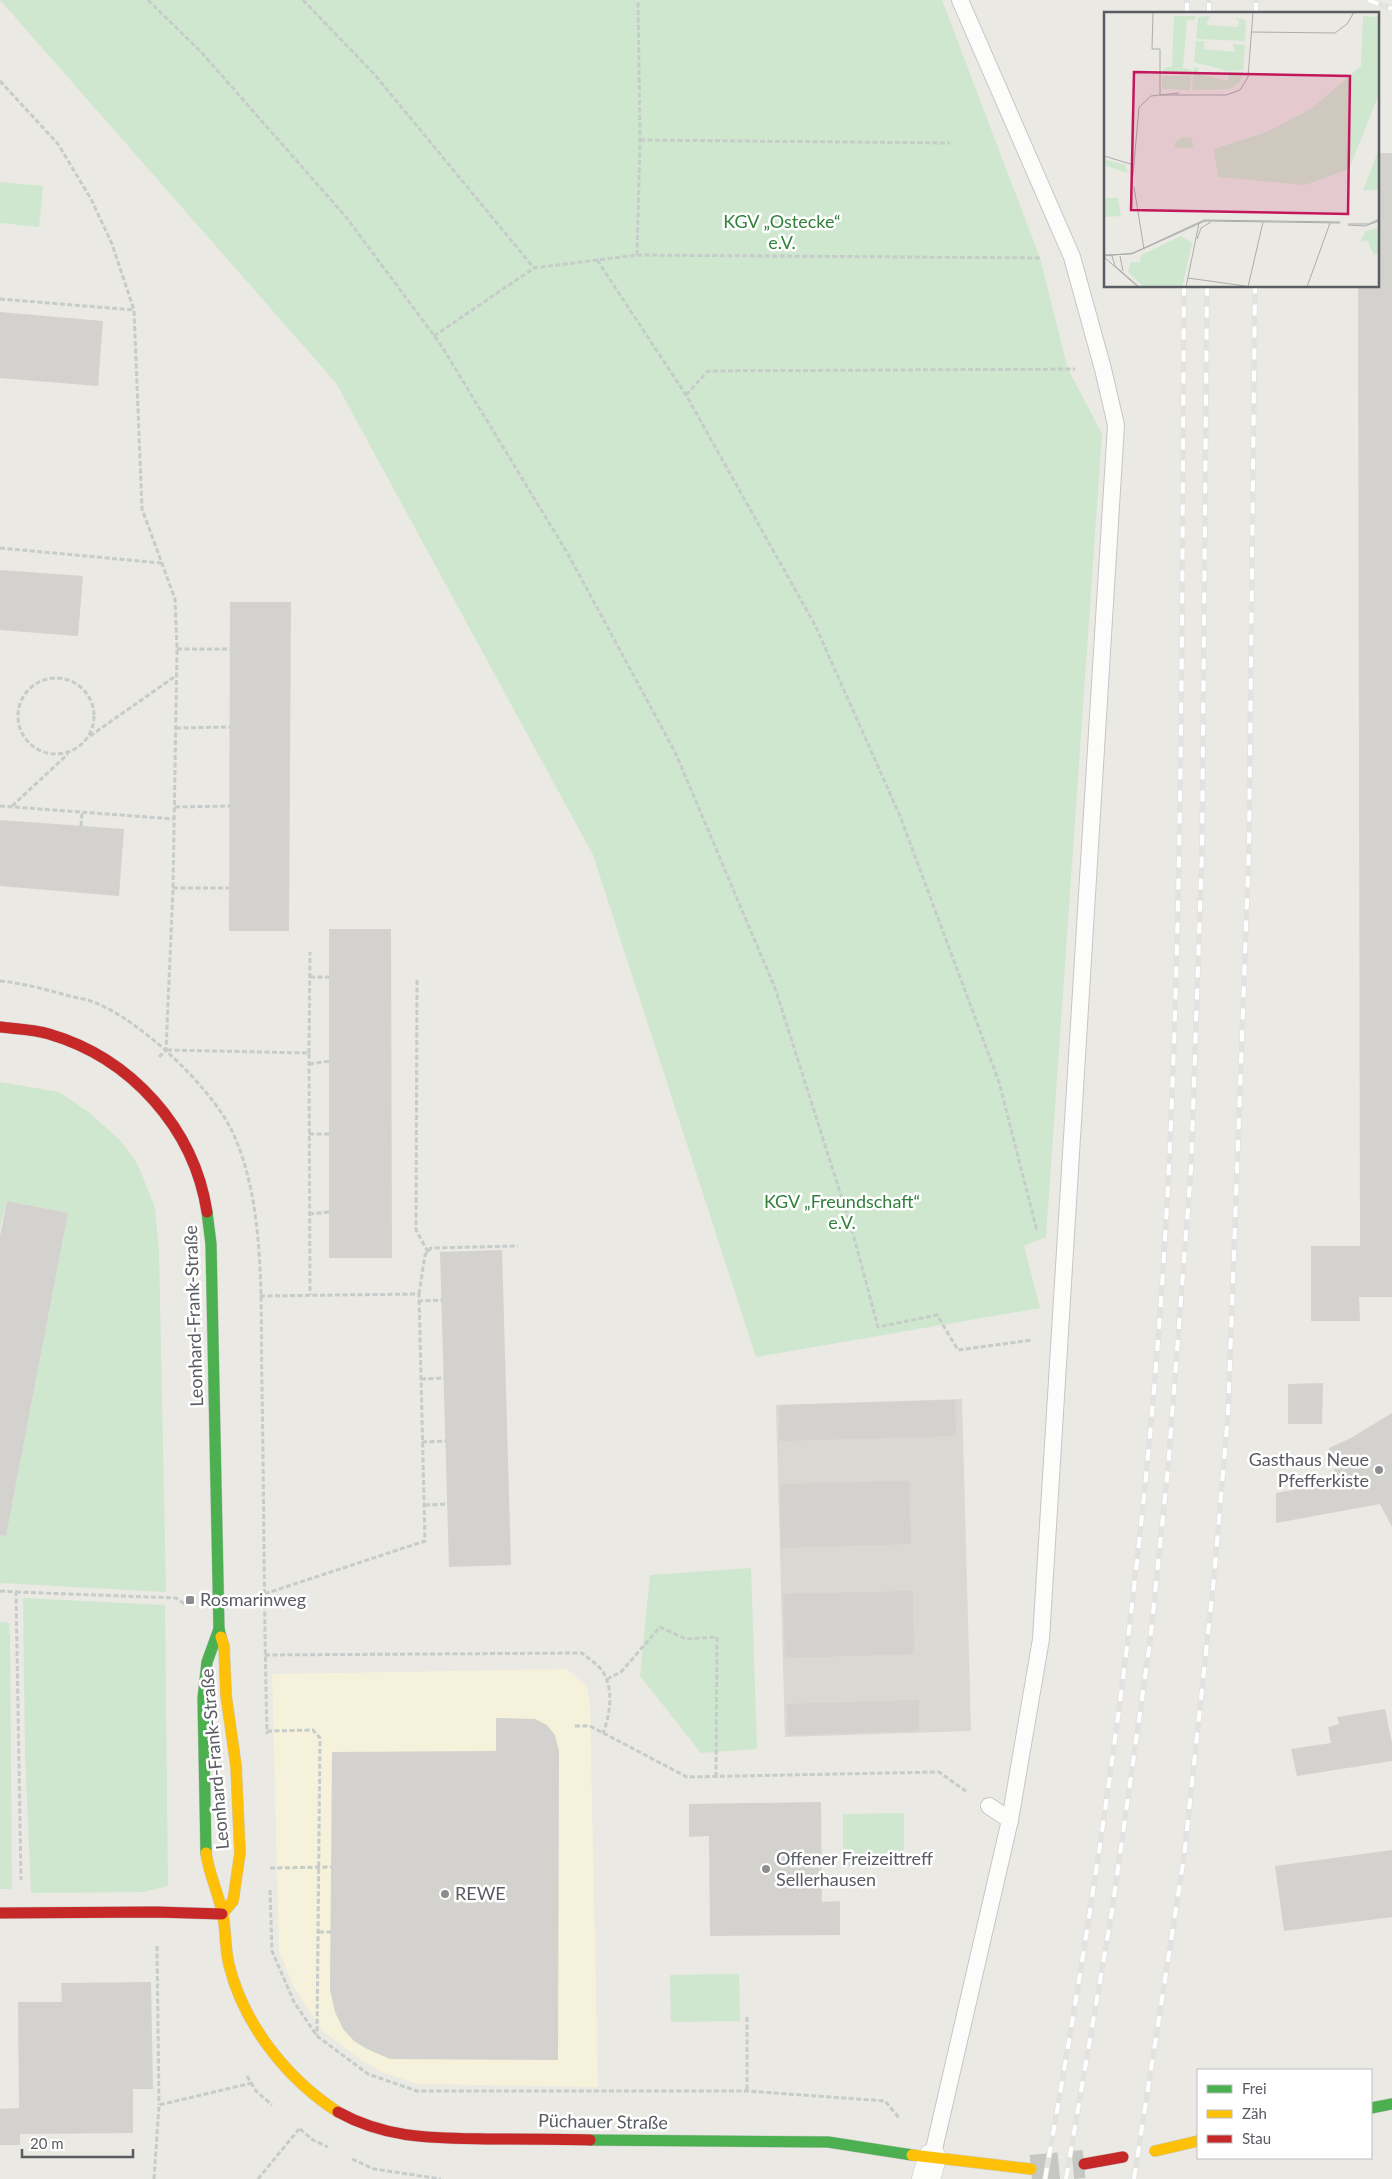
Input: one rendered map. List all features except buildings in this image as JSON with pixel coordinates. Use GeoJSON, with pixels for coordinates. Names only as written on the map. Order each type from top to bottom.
{"type":"FeatureCollection","features":[{"type":"Feature","properties":{"kind":"street","name":"Leonhard-Frank-Straße"},"geometry":{"type":"LineString","coordinates":[[0,1027],[39,1032],[67,1040],[93,1052],[134,1081],[158,1103],[177,1130],[199,1177],[208,1219],[211,1253],[219,1629],[224,1646],[226,1686],[236,1766],[240,1853],[233,1901],[222,1914]]}},
{"type":"Feature","properties":{"kind":"street","name":"Leonhard-Frank-Straße"},"geometry":{"type":"LineString","coordinates":[[219,1629],[212,1642],[203,1706],[206,1849],[212,1886],[222,1914],[228,1963],[241,2003],[259,2033],[290,2075]]}},
{"type":"Feature","properties":{"kind":"street"},"geometry":{"type":"LineString","coordinates":[[0,1913],[156,1912],[222,1914]]}},
{"type":"Feature","properties":{"kind":"street","name":"Püchauer Straße"},"geometry":{"type":"LineString","coordinates":[[290,2075],[319,2100],[352,2119],[387,2132],[426,2138],[828,2142],[929,2169],[1031,2169]]}},
{"type":"Feature","properties":{"kind":"street"},"geometry":{"type":"LineString","coordinates":[[1372,2108],[1392,2104]]}},
{"type":"Feature","properties":{"kind":"street"},"geometry":{"type":"LineString","coordinates":[[1155,2151],[1197,2141]]}},
{"type":"Feature","properties":{"kind":"street"},"geometry":{"type":"LineString","coordinates":[[1084,2164],[1123,2157]]}},
{"type":"Feature","properties":{"kind":"lane"},"geometry":{"type":"LineString","coordinates":[[929,2169],[1010,1820],[1041,1639],[1116,425],[1103,369],[1072,257],[960,0]]}},
{"type":"Feature","properties":{"kind":"lane"},"geometry":{"type":"LineString","coordinates":[[205,1685],[226,1686]]}},
{"type":"Feature","properties":{"kind":"lane"},"geometry":{"type":"LineString","coordinates":[[988,1806],[1010,1820]]}},
{"type":"Feature","properties":{"kind":"path"},"geometry":{"type":"LineString","coordinates":[[148,0],[202,53],[346,217],[434,336],[568,554],[676,752],[775,988],[852,1230],[878,1327],[937,1315],[958,1350],[1060,1336]]}},
{"type":"Feature","properties":{"kind":"path"},"geometry":{"type":"LineString","coordinates":[[303,0],[375,75],[534,268]]}},
{"type":"Feature","properties":{"kind":"path"},"geometry":{"type":"LineString","coordinates":[[637,255],[640,140],[638,0]]}},
{"type":"Feature","properties":{"kind":"path"},"geometry":{"type":"LineString","coordinates":[[0,81],[58,144],[91,198],[112,244],[134,310],[142,509],[175,599],[178,649],[175,807],[166,1050],[134,1081]]}},
{"type":"Feature","properties":{"kind":"path"},"geometry":{"type":"LineString","coordinates":[[640,140],[950,143]]}},
{"type":"Feature","properties":{"kind":"path"},"geometry":{"type":"LineString","coordinates":[[434,336],[534,268],[637,255],[1040,258]]}},
{"type":"Feature","properties":{"kind":"path"},"geometry":{"type":"LineString","coordinates":[[597,260],[686,395],[815,625],[900,816],[999,1082],[1038,1238]]}},
{"type":"Feature","properties":{"kind":"path"},"geometry":{"type":"LineString","coordinates":[[0,299],[134,310]]}},
{"type":"Feature","properties":{"kind":"path"},"geometry":{"type":"LineString","coordinates":[[686,395],[708,371],[1068,369]]}},
{"type":"Feature","properties":{"kind":"path"},"geometry":{"type":"LineString","coordinates":[[0,548],[161,563]]}},
{"type":"Feature","properties":{"kind":"path"},"geometry":{"type":"LineString","coordinates":[[178,649],[230,648]]}},
{"type":"Feature","properties":{"kind":"path"},"geometry":{"type":"LineString","coordinates":[[89,737],[94,724],[94,711],[90,698],[82,688],[71,681],[59,678],[47,679],[36,683],[27,691],[18,708],[18,726],[23,737],[31,746],[42,753],[56,755],[68,753],[81,747],[89,737],[177,674]]}},
{"type":"Feature","properties":{"kind":"path"},"geometry":{"type":"LineString","coordinates":[[176,728],[230,727]]}},
{"type":"Feature","properties":{"kind":"path"},"geometry":{"type":"LineString","coordinates":[[12,807],[68,753]]}},
{"type":"Feature","properties":{"kind":"path"},"geometry":{"type":"LineString","coordinates":[[0,806],[174,819]]}},
{"type":"Feature","properties":{"kind":"path"},"geometry":{"type":"LineString","coordinates":[[175,807],[230,806]]}},
{"type":"Feature","properties":{"kind":"path"},"geometry":{"type":"LineString","coordinates":[[81,826],[82,812]]}},
{"type":"Feature","properties":{"kind":"path"},"geometry":{"type":"LineString","coordinates":[[173,888],[229,888]]}},
{"type":"Feature","properties":{"kind":"path"},"geometry":{"type":"LineString","coordinates":[[310,952],[310,1295]]}},
{"type":"Feature","properties":{"kind":"path"},"geometry":{"type":"LineString","coordinates":[[310,977],[329,977]]}},
{"type":"Feature","properties":{"kind":"path"},"geometry":{"type":"LineString","coordinates":[[417,980],[416,1230],[428,1252]]}},
{"type":"Feature","properties":{"kind":"path"},"geometry":{"type":"LineString","coordinates":[[166,1050],[309,1053]]}},
{"type":"Feature","properties":{"kind":"path"},"geometry":{"type":"LineString","coordinates":[[309,1064],[330,1061]]}},
{"type":"Feature","properties":{"kind":"path"},"geometry":{"type":"LineString","coordinates":[[309,1134],[330,1134]]}},
{"type":"Feature","properties":{"kind":"path"},"geometry":{"type":"LineString","coordinates":[[309,1214],[330,1212]]}},
{"type":"Feature","properties":{"kind":"path"},"geometry":{"type":"LineString","coordinates":[[264,1594],[426,1542],[418,1301],[425,1255],[431,1248],[518,1246]]}},
{"type":"Feature","properties":{"kind":"path"},"geometry":{"type":"LineString","coordinates":[[260,1296],[419,1294]]}},
{"type":"Feature","properties":{"kind":"path"},"geometry":{"type":"LineString","coordinates":[[418,1301],[442,1300]]}},
{"type":"Feature","properties":{"kind":"path"},"geometry":{"type":"LineString","coordinates":[[421,1379],[444,1378]]}},
{"type":"Feature","properties":{"kind":"path"},"geometry":{"type":"LineString","coordinates":[[422,1442],[446,1441]]}},
{"type":"Feature","properties":{"kind":"path"},"geometry":{"type":"LineString","coordinates":[[425,1505],[448,1504]]}},
{"type":"Feature","properties":{"kind":"path"},"geometry":{"type":"LineString","coordinates":[[0,1591],[176,1598]]}},
{"type":"Feature","properties":{"kind":"path"},"geometry":{"type":"LineString","coordinates":[[16,1592],[21,1913]]}},
{"type":"Feature","properties":{"kind":"path"},"geometry":{"type":"LineString","coordinates":[[607,1679],[621,1672],[660,1627],[686,1639],[717,1637],[716,1776]]}},
{"type":"Feature","properties":{"kind":"path"},"geometry":{"type":"LineString","coordinates":[[268,1740],[265,1656],[582,1653],[602,1670],[607,1679],[609,1694],[608,1719],[603,1733]]}},
{"type":"Feature","properties":{"kind":"path"},"geometry":{"type":"LineString","coordinates":[[575,1726],[590,1726],[687,1777],[939,1772],[988,1806]]}},
{"type":"Feature","properties":{"kind":"path"},"geometry":{"type":"LineString","coordinates":[[267,1731],[314,1730],[320,1738],[317,2036]]}},
{"type":"Feature","properties":{"kind":"path"},"geometry":{"type":"LineString","coordinates":[[270,1860],[270,1877]]}},
{"type":"Feature","properties":{"kind":"path"},"geometry":{"type":"LineString","coordinates":[[270,1868],[331,1867]]}},
{"type":"Feature","properties":{"kind":"path"},"geometry":{"type":"LineString","coordinates":[[270,1886],[272,1951],[294,2002],[317,2036],[368,2074],[416,2091],[747,2091],[885,2101],[929,2169]]}},
{"type":"Feature","properties":{"kind":"path"},"geometry":{"type":"LineString","coordinates":[[154,2179],[159,2105],[156,1912]]}},
{"type":"Feature","properties":{"kind":"path"},"geometry":{"type":"LineString","coordinates":[[319,1932],[330,1932]]}},
{"type":"Feature","properties":{"kind":"path"},"geometry":{"type":"LineString","coordinates":[[747,2016],[747,2091]]}},
{"type":"Feature","properties":{"kind":"path"},"geometry":{"type":"LineString","coordinates":[[159,2105],[290,2075]]}},
{"type":"Feature","properties":{"kind":"path"},"geometry":{"type":"LineString","coordinates":[[258,2179],[300,2129]]}},
{"type":"Feature","properties":{"kind":"shaded area"},"geometry":{"type":"Polygon","coordinates":[[[962,1399],[971,1731],[785,1737],[776,1405],[962,1399]]]}},
{"type":"Feature","properties":{"kind":"shaded area"},"geometry":{"type":"Polygon","coordinates":[[[567,1669],[587,1687],[590,1703],[598,2087],[417,2084],[382,2072],[362,2061],[323,2031],[293,1986],[279,1951],[272,1674],[567,1669]]]}},
{"type":"Feature","properties":{"kind":"green space"},"geometry":{"type":"Polygon","coordinates":[[[0,0],[942,0],[1040,258],[1068,369],[1102,434],[1046,1237],[1024,1246],[1040,1308],[756,1357],[593,855],[336,383],[0,0]]]}},
{"type":"Feature","properties":{"kind":"green space"},"geometry":{"type":"Polygon","coordinates":[[[0,182],[43,186],[39,227],[0,223],[0,182]]]}},
{"type":"Feature","properties":{"kind":"green space"},"geometry":{"type":"Polygon","coordinates":[[[0,1082],[59,1092],[87,1111],[120,1140],[138,1165],[155,1208],[159,1251],[166,1592],[0,1583],[0,1535],[6,1536],[68,1213],[7,1201],[0,1228],[0,1082]]]}},
{"type":"Feature","properties":{"kind":"green space"},"geometry":{"type":"Polygon","coordinates":[[[751,1568],[757,1749],[701,1753],[640,1676],[650,1575],[751,1568]]]}},
{"type":"Feature","properties":{"kind":"green space"},"geometry":{"type":"Polygon","coordinates":[[[23,1598],[165,1605],[168,1886],[143,1892],[31,1893],[25,1751],[23,1598]]]}},
{"type":"Feature","properties":{"kind":"green space"},"geometry":{"type":"Polygon","coordinates":[[[0,1622],[9,1623],[10,1637],[12,1889],[0,1889],[0,1622]]]}},
{"type":"Feature","properties":{"kind":"green space"},"geometry":{"type":"Polygon","coordinates":[[[904,1813],[904,1866],[843,1866],[843,1814],[904,1813]]]}},
{"type":"Feature","properties":{"kind":"green space"},"geometry":{"type":"Polygon","coordinates":[[[739,1974],[740,2021],[671,2022],[670,1975],[739,1974]]]}},
{"type":"Feature","properties":{"kind":"tunnel"},"geometry":{"type":"LineString","coordinates":[[1031,2169],[1084,2164]]}},
{"type":"Feature","properties":{"kind":"railway"},"geometry":{"type":"LineString","coordinates":[[1187,0],[1187,12]]}},
{"type":"Feature","properties":{"kind":"railway"},"geometry":{"type":"LineString","coordinates":[[1209,0],[1209,12]]}},
{"type":"Feature","properties":{"kind":"railway"},"geometry":{"type":"LineString","coordinates":[[1256,0],[1256,12]]}},
{"type":"Feature","properties":{"kind":"railway"},"geometry":{"type":"LineString","coordinates":[[1368,0],[1392,9]]}},
{"type":"Feature","properties":{"kind":"railway"},"geometry":{"type":"LineString","coordinates":[[1045,2179],[1087,1927],[1124,1674],[1139,1547],[1162,1293],[1174,1055],[1177,945],[1181,726],[1184,288]]}},
{"type":"Feature","properties":{"kind":"railway"},"geometry":{"type":"LineString","coordinates":[[1066,2179],[1112,1911],[1150,1642],[1168,1468],[1191,1169],[1202,850],[1207,288]]}},
{"type":"Feature","properties":{"kind":"railway"},"geometry":{"type":"LineString","coordinates":[[1134,2179],[1184,1857],[1214,1578],[1228,1414],[1249,847],[1255,288]]}},
{"type":"Feature","properties":{"kind":"traffic: fast"},"geometry":{"type":"LineString","coordinates":[[207,1212],[211,1244],[219,1629],[221,1637]]}},
{"type":"Feature","properties":{"kind":"traffic: fast"},"geometry":{"type":"LineString","coordinates":[[206,1853],[203,1698],[207,1662],[219,1629]]}},
{"type":"Feature","properties":{"kind":"traffic: fast"},"geometry":{"type":"LineString","coordinates":[[1372,2108],[1392,2104]]}},
{"type":"Feature","properties":{"kind":"traffic: fast"},"geometry":{"type":"LineString","coordinates":[[590,2140],[828,2142],[912,2155]]}},
{"type":"Feature","properties":{"kind":"traffic: slow"},"geometry":{"type":"LineString","coordinates":[[221,1637],[224,1646],[226,1695],[236,1766],[240,1853],[233,1901],[222,1914]]}},
{"type":"Feature","properties":{"kind":"traffic: slow"},"geometry":{"type":"LineString","coordinates":[[206,1853],[223,1916],[229,1965],[245,2009],[270,2049],[285,2067],[319,2099],[338,2112]]}},
{"type":"Feature","properties":{"kind":"traffic: slow"},"geometry":{"type":"LineString","coordinates":[[1155,2151],[1197,2141]]}},
{"type":"Feature","properties":{"kind":"traffic: slow"},"geometry":{"type":"LineString","coordinates":[[912,2155],[1031,2169]]}},
{"type":"Feature","properties":{"kind":"traffic: jam"},"geometry":{"type":"LineString","coordinates":[[0,1027],[43,1032],[79,1045],[106,1060],[132,1079],[154,1100],[173,1125],[188,1152],[200,1181],[207,1212]]}},
{"type":"Feature","properties":{"kind":"traffic: jam"},"geometry":{"type":"LineString","coordinates":[[0,1913],[156,1912],[222,1914]]}},
{"type":"Feature","properties":{"kind":"traffic: jam"},"geometry":{"type":"LineString","coordinates":[[338,2112],[374,2127],[410,2135],[447,2138],[590,2140]]}},
{"type":"Feature","properties":{"kind":"traffic: jam"},"geometry":{"type":"LineString","coordinates":[[1084,2164],[1123,2157]]}},
{"type":"Feature","properties":{"kind":"place","name":"Gasthaus Neue Pfefferkiste"},"geometry":{"type":"Point","coordinates":[1379,1470]}},
{"type":"Feature","properties":{"kind":"place","name":"Rosmarinweg"},"geometry":{"type":"Point","coordinates":[190,1600]}},
{"type":"Feature","properties":{"kind":"place","name":"Offener Freizeittreff Sellerhausen"},"geometry":{"type":"Point","coordinates":[766,1869]}},
{"type":"Feature","properties":{"kind":"place","name":"REWE"},"geometry":{"type":"Point","coordinates":[445,1894]}},
{"type":"Feature","properties":{"kind":"park label","name":"KGV „Ostecke“ e.V."},"geometry":{"type":"Point","coordinates":[782,232]}},
{"type":"Feature","properties":{"kind":"park label","name":"KGV „Freundschaft“ e.V."},"geometry":{"type":"Point","coordinates":[842,1212]}}]}
